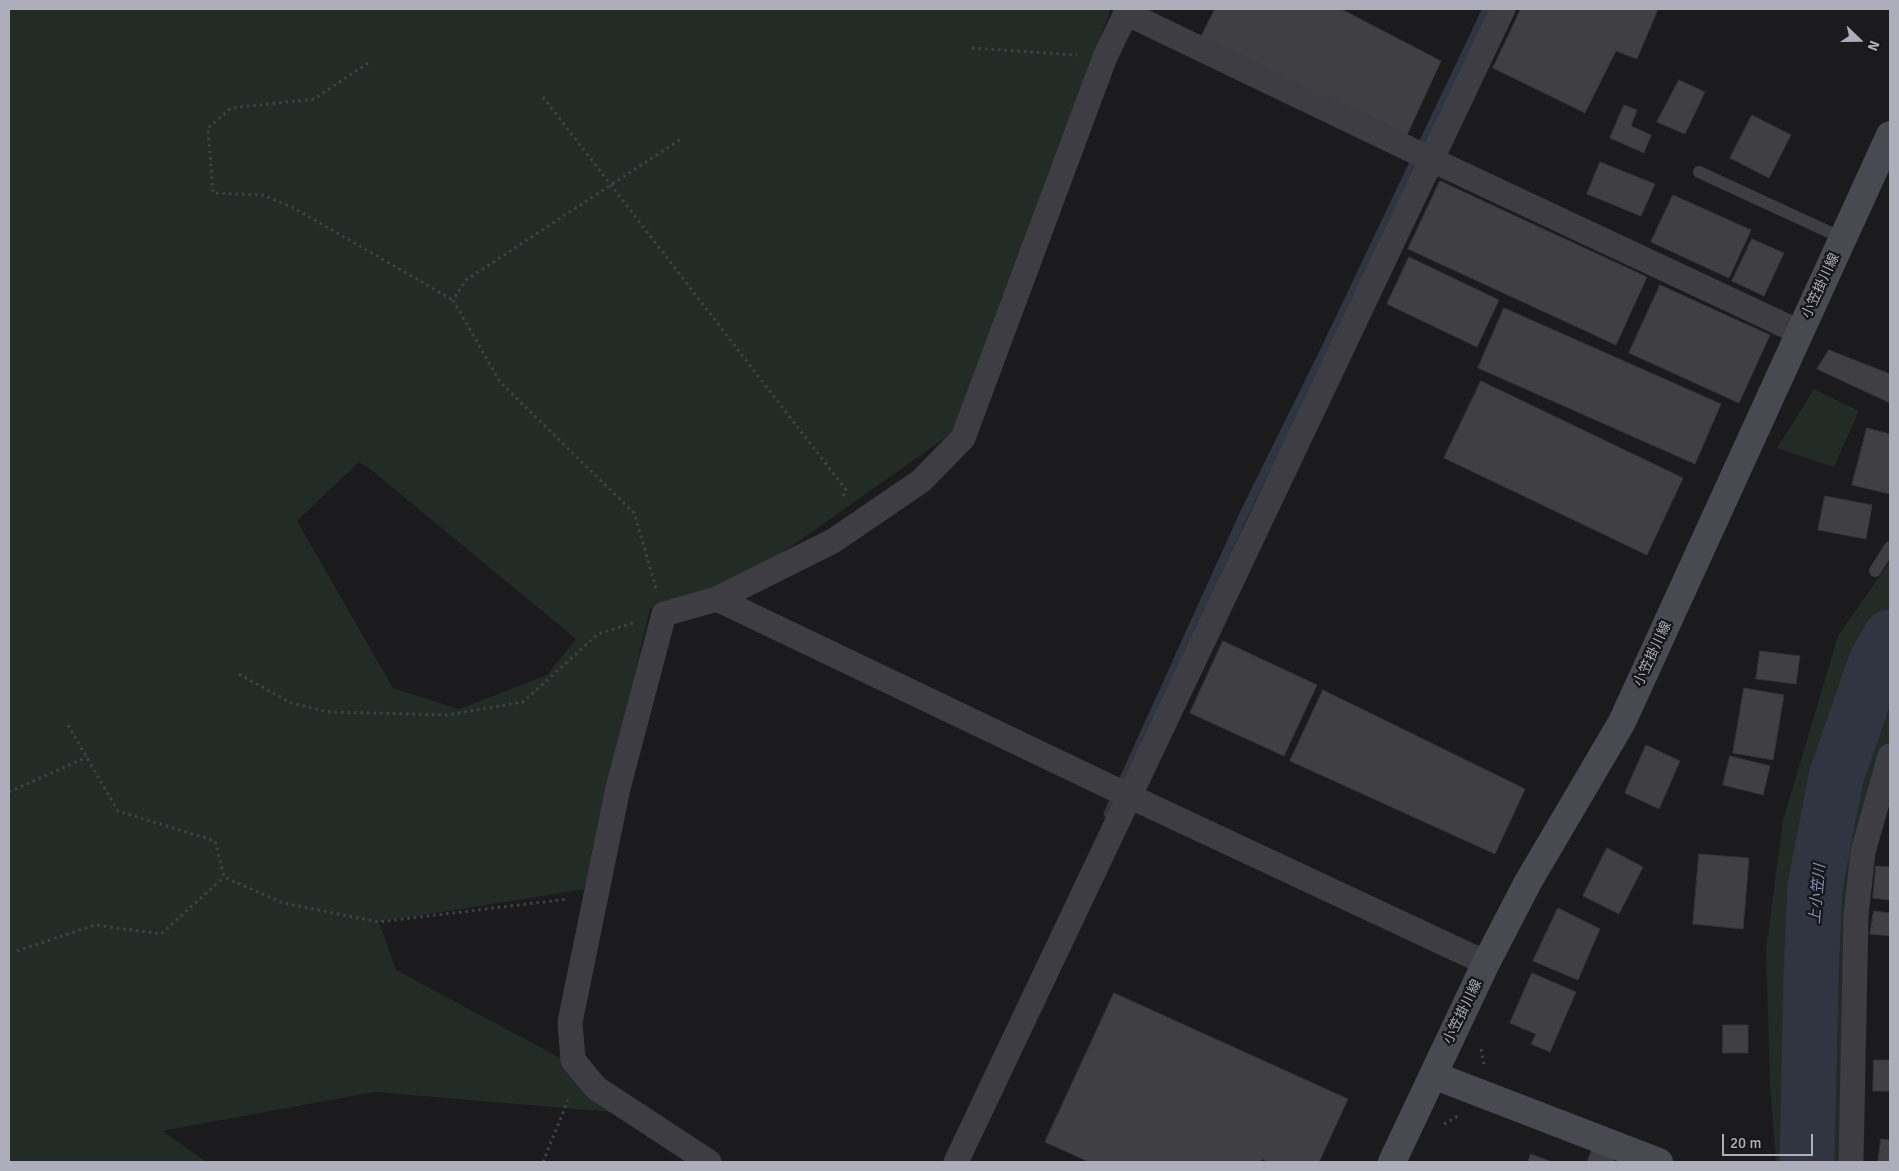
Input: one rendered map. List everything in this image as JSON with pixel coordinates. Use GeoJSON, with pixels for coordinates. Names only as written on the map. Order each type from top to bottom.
{"type":"FeatureCollection","features":[{"type":"Feature","properties":{"kind":"main road","name":"小笠掛川線"},"geometry":{"type":"LineString","coordinates":[[1392,1162],[1486,963],[1528,882],[1622,722],[1842,238],[1889,141]]}},
{"type":"Feature","properties":{"kind":"main road"},"geometry":{"type":"LineString","coordinates":[[1433,1075],[1604,1153],[1659,1162]]}},
{"type":"Feature","properties":{"kind":"street"},"geometry":{"type":"LineString","coordinates":[[956,1162],[1129,796],[1424,156],[1503,9]]}},
{"type":"Feature","properties":{"kind":"street"},"geometry":{"type":"LineString","coordinates":[[709,1162],[596,1088],[573,1060],[570,1020],[618,788],[664,614],[717,598],[833,541],[921,481],[963,438],[1105,57],[1127,11],[1424,156],[1800,332]]}},
{"type":"Feature","properties":{"kind":"street"},"geometry":{"type":"LineString","coordinates":[[717,598],[1105,785],[1486,963]]}},
{"type":"Feature","properties":{"kind":"street"},"geometry":{"type":"LineString","coordinates":[[1851,1162],[1856,914],[1863,852],[1890,756]]}},
{"type":"Feature","properties":{"kind":"lane"},"geometry":{"type":"LineString","coordinates":[[1699,172],[1842,238]]}},
{"type":"Feature","properties":{"kind":"lane"},"geometry":{"type":"LineString","coordinates":[[1874,571],[1890,547]]}},
{"type":"Feature","properties":{"kind":"path"},"geometry":{"type":"LineString","coordinates":[[972,48],[1105,57]]}},
{"type":"Feature","properties":{"kind":"path"},"geometry":{"type":"LineString","coordinates":[[238,674],[292,704],[330,712],[447,715],[522,702],[598,634],[664,614],[634,513],[500,382],[453,300],[292,207],[262,195],[213,193],[208,128],[231,108],[314,99],[368,63]]}},
{"type":"Feature","properties":{"kind":"path"},"geometry":{"type":"LineString","coordinates":[[543,97],[846,490],[822,546]]}},
{"type":"Feature","properties":{"kind":"path"},"geometry":{"type":"LineString","coordinates":[[453,300],[466,280],[681,139]]}},
{"type":"Feature","properties":{"kind":"path"},"geometry":{"type":"LineString","coordinates":[[68,725],[118,811],[215,841],[224,877]]}},
{"type":"Feature","properties":{"kind":"path"},"geometry":{"type":"LineString","coordinates":[[9,792],[87,757]]}},
{"type":"Feature","properties":{"kind":"path"},"geometry":{"type":"LineString","coordinates":[[224,877],[284,903],[379,922],[596,896]]}},
{"type":"Feature","properties":{"kind":"path"},"geometry":{"type":"LineString","coordinates":[[17,951],[95,925],[161,934],[224,877]]}},
{"type":"Feature","properties":{"kind":"path"},"geometry":{"type":"LineString","coordinates":[[1480,1049],[1484,1064]]}},
{"type":"Feature","properties":{"kind":"path"},"geometry":{"type":"LineString","coordinates":[[543,1162],[581,1069]]}},
{"type":"Feature","properties":{"kind":"path"},"geometry":{"type":"LineString","coordinates":[[1440,1126],[1462,1114]]}},
{"type":"Feature","properties":{"kind":"shaded area"},"geometry":{"type":"Polygon","coordinates":[[[9,9],[1111,9],[952,433],[717,599],[650,608],[586,889],[379,922],[396,970],[581,1069],[636,1114],[374,1092],[162,1131],[207,1162],[9,1162],[9,9]],[[359,462],[297,521],[393,688],[459,709],[547,675],[576,639],[370,469],[359,462]]]}},
{"type":"Feature","properties":{"kind":"shaded area"},"geometry":{"type":"Polygon","coordinates":[[[1814,389],[1859,411],[1834,467],[1777,448],[1814,389]]]}},
{"type":"Feature","properties":{"kind":"shaded area"},"geometry":{"type":"Polygon","coordinates":[[[1890,561],[1890,758],[1880,790],[1839,1162],[1776,1162],[1770,1086],[1766,950],[1783,820],[1838,636],[1890,561]]]}},
{"type":"Feature","properties":{"kind":"building"},"geometry":{"type":"Polygon","coordinates":[[[1215,9],[1341,9],[1441,61],[1407,135],[1201,37],[1215,9]]]}},
{"type":"Feature","properties":{"kind":"building"},"geometry":{"type":"Polygon","coordinates":[[[1521,9],[1658,9],[1637,59],[1616,51],[1585,113],[1493,68],[1521,9]]]}},
{"type":"Feature","properties":{"kind":"building"},"geometry":{"type":"Polygon","coordinates":[[[1679,80],[1705,92],[1685,134],[1657,122],[1679,80]]]}},
{"type":"Feature","properties":{"kind":"building"},"geometry":{"type":"Polygon","coordinates":[[[1624,105],[1637,110],[1631,126],[1651,135],[1644,153],[1610,138],[1624,105]]]}},
{"type":"Feature","properties":{"kind":"building"},"geometry":{"type":"Polygon","coordinates":[[[1752,115],[1791,135],[1769,178],[1730,158],[1752,115]]]}},
{"type":"Feature","properties":{"kind":"building"},"geometry":{"type":"Polygon","coordinates":[[[1600,162],[1655,184],[1641,216],[1587,194],[1600,162]]]}},
{"type":"Feature","properties":{"kind":"building"},"geometry":{"type":"Polygon","coordinates":[[[1440,181],[1647,277],[1616,345],[1408,249],[1440,181]]]}},
{"type":"Feature","properties":{"kind":"building"},"geometry":{"type":"Polygon","coordinates":[[[1673,195],[1751,230],[1729,278],[1651,242],[1673,195]]]}},
{"type":"Feature","properties":{"kind":"building"},"geometry":{"type":"Polygon","coordinates":[[[1752,239],[1784,253],[1764,296],[1732,281],[1752,239]]]}},
{"type":"Feature","properties":{"kind":"building"},"geometry":{"type":"Polygon","coordinates":[[[1409,257],[1499,300],[1477,347],[1387,304],[1409,257]]]}},
{"type":"Feature","properties":{"kind":"building"},"geometry":{"type":"Polygon","coordinates":[[[1660,285],[1770,335],[1739,403],[1629,353],[1660,285]]]}},
{"type":"Feature","properties":{"kind":"building"},"geometry":{"type":"Polygon","coordinates":[[[1504,308],[1721,404],[1695,464],[1478,368],[1504,308]]]}},
{"type":"Feature","properties":{"kind":"building"},"geometry":{"type":"Polygon","coordinates":[[[1829,350],[1890,374],[1890,403],[1817,369],[1829,350]]]}},
{"type":"Feature","properties":{"kind":"building"},"geometry":{"type":"Polygon","coordinates":[[[1481,381],[1683,478],[1647,555],[1444,458],[1481,381]]]}},
{"type":"Feature","properties":{"kind":"building"},"geometry":{"type":"Polygon","coordinates":[[[1867,428],[1890,434],[1890,494],[1852,485],[1867,428]]]}},
{"type":"Feature","properties":{"kind":"building"},"geometry":{"type":"Polygon","coordinates":[[[1825,496],[1872,505],[1866,539],[1818,530],[1825,496]]]}},
{"type":"Feature","properties":{"kind":"building"},"geometry":{"type":"Polygon","coordinates":[[[1223,641],[1317,685],[1284,756],[1190,713],[1223,641]]]}},
{"type":"Feature","properties":{"kind":"building"},"geometry":{"type":"Polygon","coordinates":[[[1760,651],[1800,656],[1796,684],[1756,679],[1760,651]]]}},
{"type":"Feature","properties":{"kind":"building"},"geometry":{"type":"Polygon","coordinates":[[[1744,688],[1784,695],[1773,760],[1733,753],[1744,688]]]}},
{"type":"Feature","properties":{"kind":"building"},"geometry":{"type":"Polygon","coordinates":[[[1323,690],[1525,789],[1495,854],[1290,761],[1323,690]]]}},
{"type":"Feature","properties":{"kind":"building"},"geometry":{"type":"Polygon","coordinates":[[[1646,745],[1680,761],[1659,809],[1625,793],[1646,745]]]}},
{"type":"Feature","properties":{"kind":"building"},"geometry":{"type":"Polygon","coordinates":[[[1730,756],[1770,766],[1763,795],[1723,785],[1730,756]]]}},
{"type":"Feature","properties":{"kind":"building"},"geometry":{"type":"Polygon","coordinates":[[[1607,848],[1643,867],[1619,914],[1583,896],[1607,848]]]}},
{"type":"Feature","properties":{"kind":"building"},"geometry":{"type":"Polygon","coordinates":[[[1699,854],[1749,858],[1743,929],[1693,924],[1699,854]]]}},
{"type":"Feature","properties":{"kind":"building"},"geometry":{"type":"Polygon","coordinates":[[[1876,866],[1890,867],[1890,900],[1873,898],[1876,866]]]}},
{"type":"Feature","properties":{"kind":"building"},"geometry":{"type":"Polygon","coordinates":[[[1558,908],[1600,929],[1578,980],[1533,961],[1558,908]]]}},
{"type":"Feature","properties":{"kind":"building"},"geometry":{"type":"Polygon","coordinates":[[[1874,911],[1890,913],[1890,936],[1870,934],[1874,911]]]}},
{"type":"Feature","properties":{"kind":"building"},"geometry":{"type":"Polygon","coordinates":[[[1532,973],[1576,992],[1550,1052],[1531,1044],[1536,1034],[1510,1023],[1532,973]]]}},
{"type":"Feature","properties":{"kind":"building"},"geometry":{"type":"Polygon","coordinates":[[[1114,993],[1348,1099],[1319,1162],[1269,1162],[1262,1159],[1260,1162],[1089,1162],[1045,1142],[1114,993]]]}},
{"type":"Feature","properties":{"kind":"building"},"geometry":{"type":"Polygon","coordinates":[[[1723,1025],[1748,1025],[1748,1053],[1723,1053],[1723,1025]]]}},
{"type":"Feature","properties":{"kind":"building"},"geometry":{"type":"Polygon","coordinates":[[[1874,1060],[1890,1060],[1890,1091],[1873,1091],[1874,1060]]]}},
{"type":"Feature","properties":{"kind":"building"},"geometry":{"type":"Polygon","coordinates":[[[1881,1139],[1890,1140],[1890,1162],[1878,1162],[1881,1139]]]}},
{"type":"Feature","properties":{"kind":"building"},"geometry":{"type":"Polygon","coordinates":[[[1531,1154],[1552,1162],[1528,1162],[1531,1154]]]}},
{"type":"Feature","properties":{"kind":"waterway"},"geometry":{"type":"LineString","coordinates":[[1108,814],[1244,514],[1325,350],[1487,9]]}},
{"type":"Feature","properties":{"kind":"waterway","name":"上小笠川"},"geometry":{"type":"LineString","coordinates":[[1807,1162],[1815,887],[1836,777],[1876,662],[1890,637]]}}]}
